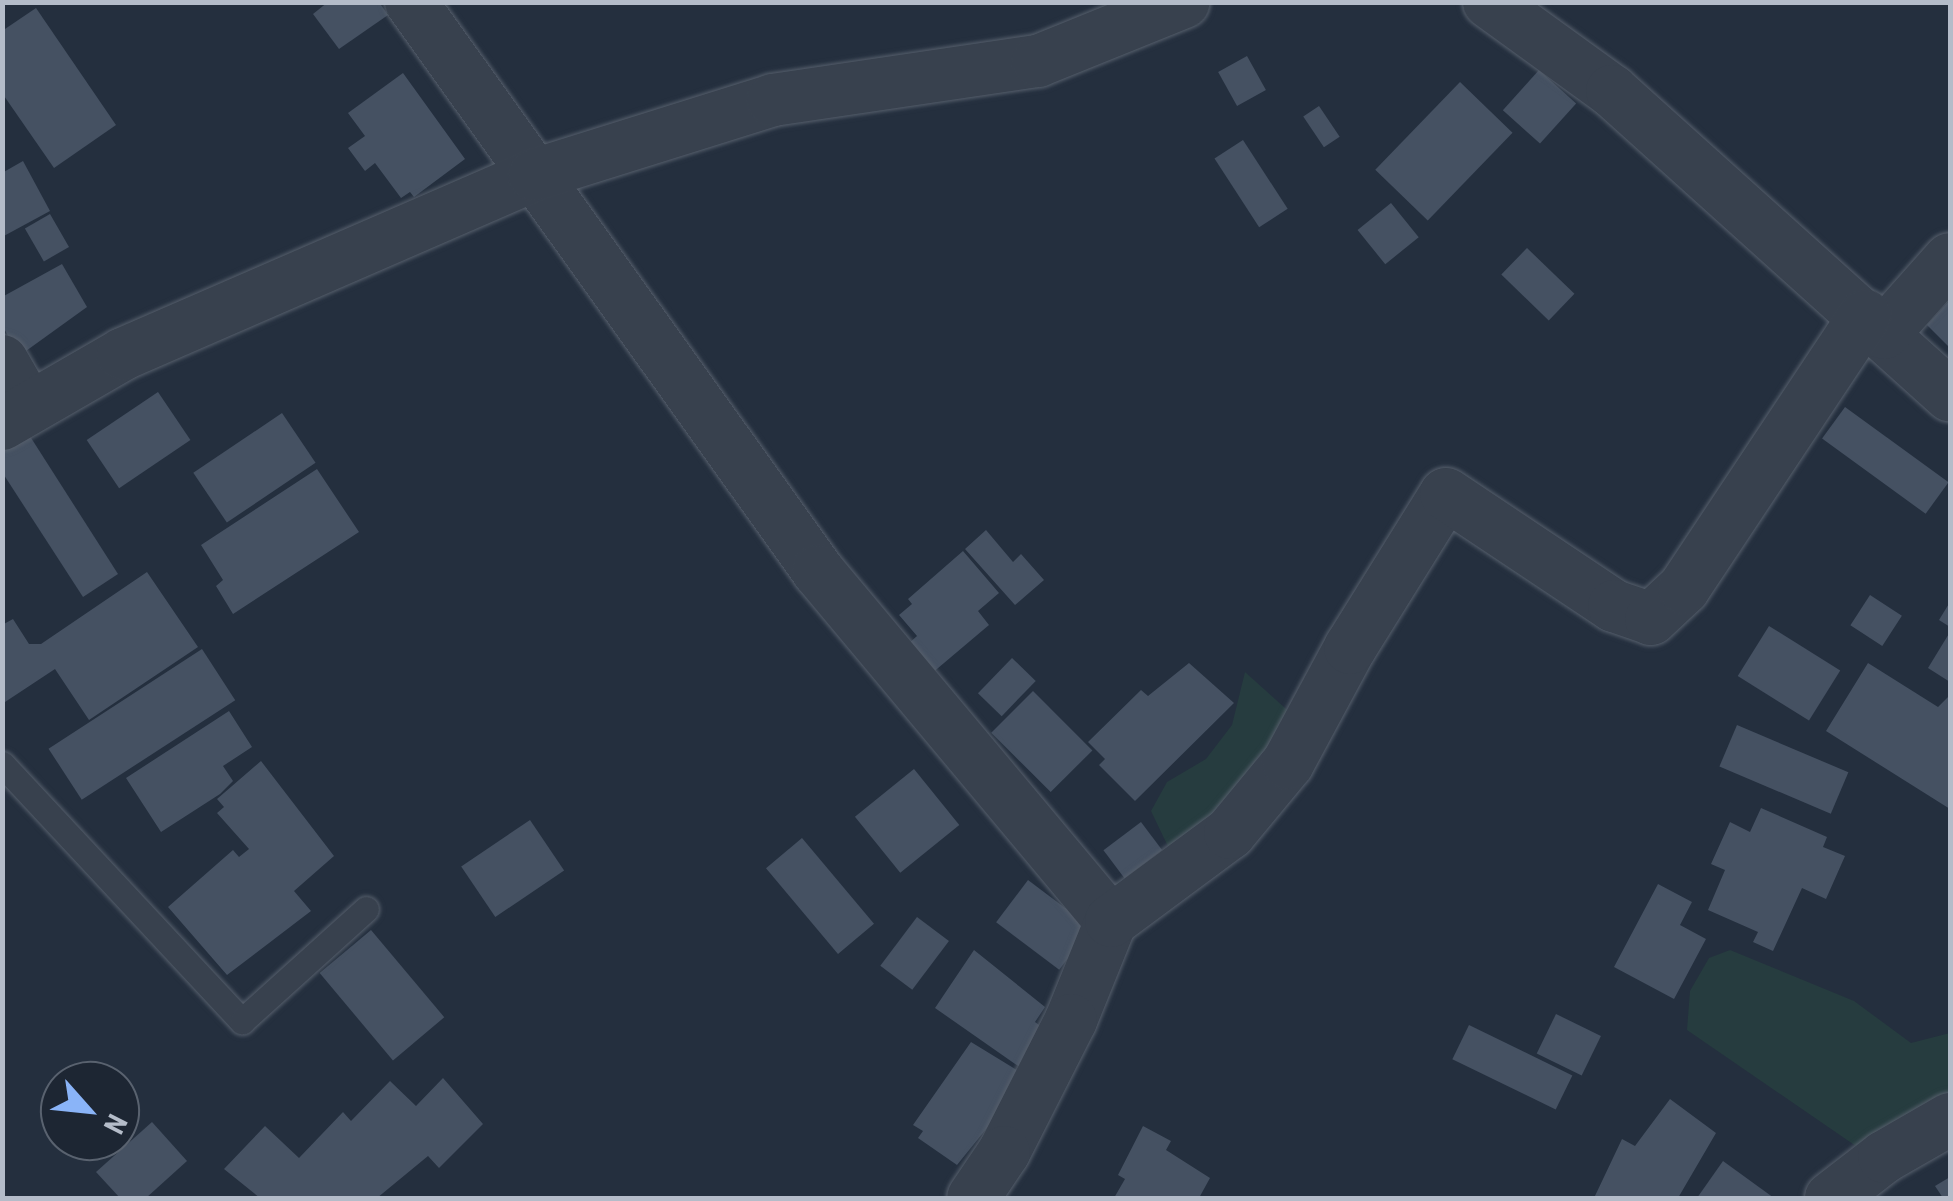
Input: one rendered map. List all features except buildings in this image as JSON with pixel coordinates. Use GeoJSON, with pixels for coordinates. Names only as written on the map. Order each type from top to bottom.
{"type":"FeatureCollection","features":[{"type":"Feature","properties":{"kind":"street"},"geometry":{"type":"LineString","coordinates":[[410,2],[818,570],[1111,921]]}},
{"type":"Feature","properties":{"kind":"street"},"geometry":{"type":"LineString","coordinates":[[2,361],[16,416],[123,354],[534,175],[773,100],[1038,61],[1184,2]]}},
{"type":"Feature","properties":{"kind":"street"},"geometry":{"type":"LineString","coordinates":[[1489,2],[1612,91],[1950,395]]}},
{"type":"Feature","properties":{"kind":"street"},"geometry":{"type":"LineString","coordinates":[[973,1198],[1004,1152],[1070,1020],[1111,921],[1230,833],[1288,764],[1350,648],[1446,494],[1614,606],[1651,619],[1684,588],[1874,324],[1950,260]]}},
{"type":"Feature","properties":{"kind":"street"},"geometry":{"type":"LineString","coordinates":[[1831,1198],[1884,1158],[1950,1120]]}},
{"type":"Feature","properties":{"kind":"lane"},"geometry":{"type":"LineString","coordinates":[[2,764],[242,1020],[366,909]]}},
{"type":"Feature","properties":{"kind":"green space"},"geometry":{"type":"Polygon","coordinates":[[[1245,672],[1295,717],[1174,859],[1151,811],[1167,782],[1206,759],[1232,725],[1245,672]]]}},
{"type":"Feature","properties":{"kind":"green space"},"geometry":{"type":"Polygon","coordinates":[[[1730,950],[1854,1001],[1911,1043],[1950,1033],[1950,1101],[1866,1153],[1687,1030],[1690,991],[1709,958],[1730,950]]]}}]}
